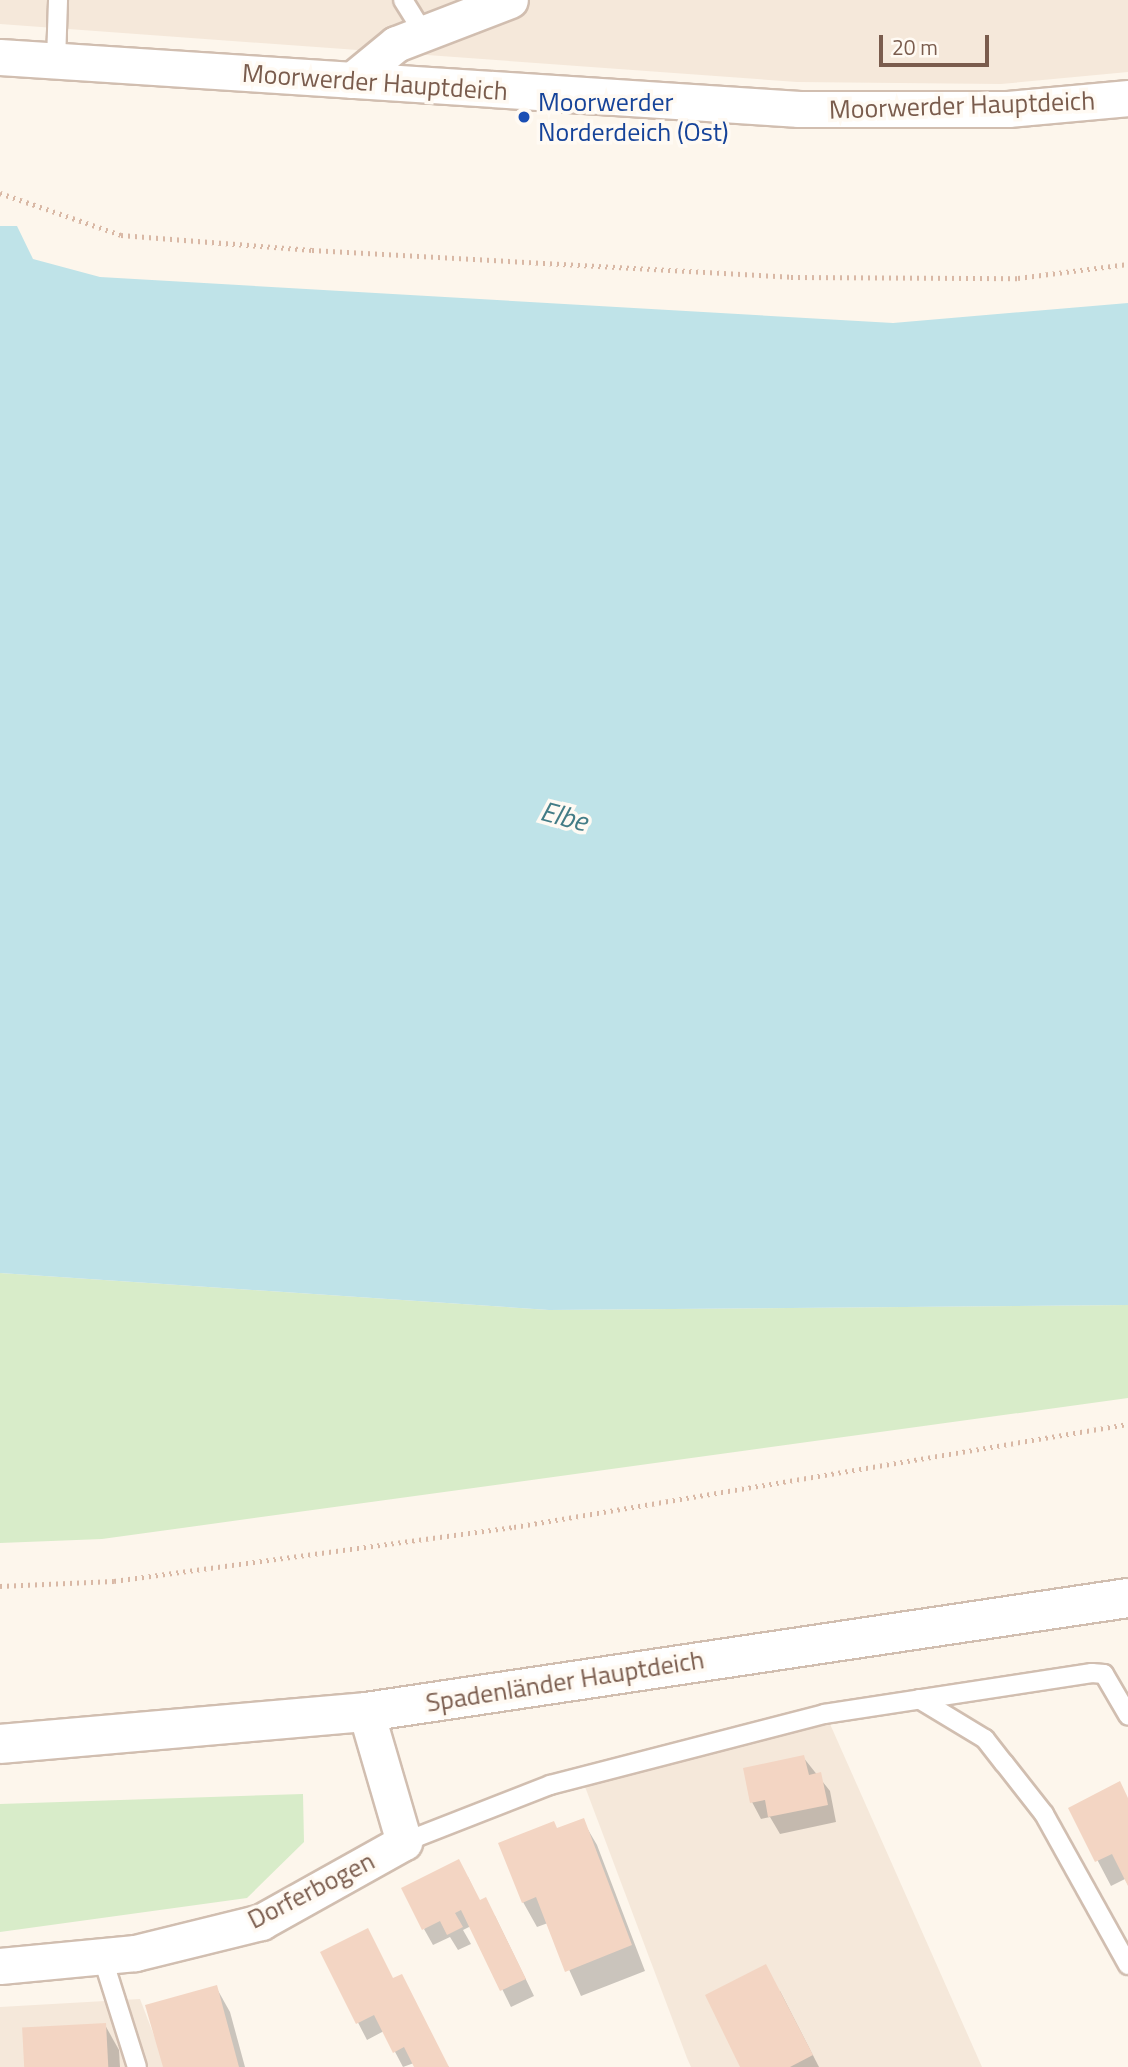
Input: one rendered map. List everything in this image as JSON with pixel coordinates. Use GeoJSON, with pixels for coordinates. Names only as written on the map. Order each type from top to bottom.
{"type":"FeatureCollection","features":[{"type":"Feature","properties":{"kind":"street"},"geometry":{"type":"LineString","coordinates":[[352,80],[396,44],[510,0]]}},
{"type":"Feature","properties":{"kind":"street","name":"Moorwerder Hauptdeich"},"geometry":{"type":"LineString","coordinates":[[0,57],[903,112],[1007,109],[1128,98]]}},
{"type":"Feature","properties":{"kind":"street","name":"Spadenländer Hauptdeich"},"geometry":{"type":"LineString","coordinates":[[0,1744],[366,1712],[1128,1598]]}},
{"type":"Feature","properties":{"kind":"street","name":"Dorferbogen"},"geometry":{"type":"LineString","coordinates":[[0,1966],[135,1953],[261,1922],[404,1842],[366,1712]]}},
{"type":"Feature","properties":{"kind":"lane"},"geometry":{"type":"LineString","coordinates":[[56,61],[58,0]]}},
{"type":"Feature","properties":{"kind":"lane"},"geometry":{"type":"LineString","coordinates":[[403,0],[424,33]]}},
{"type":"Feature","properties":{"kind":"lane"},"geometry":{"type":"LineString","coordinates":[[404,1842],[550,1785],[824,1714],[1104,1674],[1128,1715]]}},
{"type":"Feature","properties":{"kind":"lane"},"geometry":{"type":"LineString","coordinates":[[919,1699],[985,1739],[1012,1773],[1044,1814],[1128,1965]]}},
{"type":"Feature","properties":{"kind":"lane"},"geometry":{"type":"LineString","coordinates":[[102,1956],[137,2067]]}},
{"type":"Feature","properties":{"kind":"path"},"geometry":{"type":"LineString","coordinates":[[0,193],[121,235],[312,250],[792,277],[1018,278],[1128,264]]}},
{"type":"Feature","properties":{"kind":"path"},"geometry":{"type":"LineString","coordinates":[[0,1586],[114,1581],[514,1527],[1128,1424]]}},
{"type":"Feature","properties":{"kind":"shaded area"},"geometry":{"type":"Polygon","coordinates":[[[0,0],[1128,0],[1128,72],[1001,84],[797,82],[0,24],[0,0]]]}},
{"type":"Feature","properties":{"kind":"shaded area"},"geometry":{"type":"Polygon","coordinates":[[[830,1724],[982,2067],[691,2067],[687,2058],[584,1784],[830,1724]]]}},
{"type":"Feature","properties":{"kind":"shaded area"},"geometry":{"type":"Polygon","coordinates":[[[140,1999],[166,2067],[0,2067],[0,2007],[140,1999]]]}},
{"type":"Feature","properties":{"kind":"green space"},"geometry":{"type":"Polygon","coordinates":[[[0,1273],[549,1310],[1128,1305],[1128,1398],[102,1539],[0,1543],[0,1273]]]}},
{"type":"Feature","properties":{"kind":"green space"},"geometry":{"type":"Polygon","coordinates":[[[303,1794],[304,1842],[247,1898],[0,1932],[0,1804],[303,1794]]]}},
{"type":"Feature","properties":{"kind":"water","name":"Elbe"},"geometry":{"type":"Polygon","coordinates":[[[0,226],[17,226],[33,259],[100,277],[893,323],[1128,303],[1128,1305],[549,1310],[0,1273],[0,226]]]}},
{"type":"Feature","properties":{"kind":"building"},"geometry":{"type":"Polygon","coordinates":[[[804,1755],[809,1775],[821,1772],[828,1805],[768,1817],[765,1800],[750,1803],[743,1768],[804,1755]]]}},
{"type":"Feature","properties":{"kind":"building"},"geometry":{"type":"Polygon","coordinates":[[[1120,1781],[1128,1798],[1128,1886],[1112,1854],[1095,1862],[1068,1808],[1120,1781]]]}},
{"type":"Feature","properties":{"kind":"building"},"geometry":{"type":"Polygon","coordinates":[[[584,1818],[632,1945],[565,1972],[536,1897],[522,1903],[498,1843],[554,1821],[557,1828],[584,1818]]]}},
{"type":"Feature","properties":{"kind":"building"},"geometry":{"type":"Polygon","coordinates":[[[459,1859],[480,1900],[486,1897],[526,1979],[500,1991],[461,1910],[455,1913],[463,1927],[447,1935],[440,1921],[422,1930],[401,1888],[459,1859]]]}},
{"type":"Feature","properties":{"kind":"building"},"geometry":{"type":"Polygon","coordinates":[[[368,1928],[393,1978],[402,1974],[449,2067],[414,2067],[404,2047],[393,2053],[374,2015],[356,2024],[320,1952],[368,1928]]]}},
{"type":"Feature","properties":{"kind":"building"},"geometry":{"type":"Polygon","coordinates":[[[766,1964],[813,2055],[790,2067],[740,2067],[705,1995],[766,1964]]]}},
{"type":"Feature","properties":{"kind":"building"},"geometry":{"type":"Polygon","coordinates":[[[217,1985],[239,2067],[163,2067],[145,2005],[217,1985]]]}},
{"type":"Feature","properties":{"kind":"building"},"geometry":{"type":"Polygon","coordinates":[[[106,2023],[108,2067],[24,2067],[22,2027],[106,2023]]]}},
{"type":"Feature","properties":{"kind":"place","name":"Moorwerder Norderdeich (Ost)"},"geometry":{"type":"Point","coordinates":[524,117]}}]}
